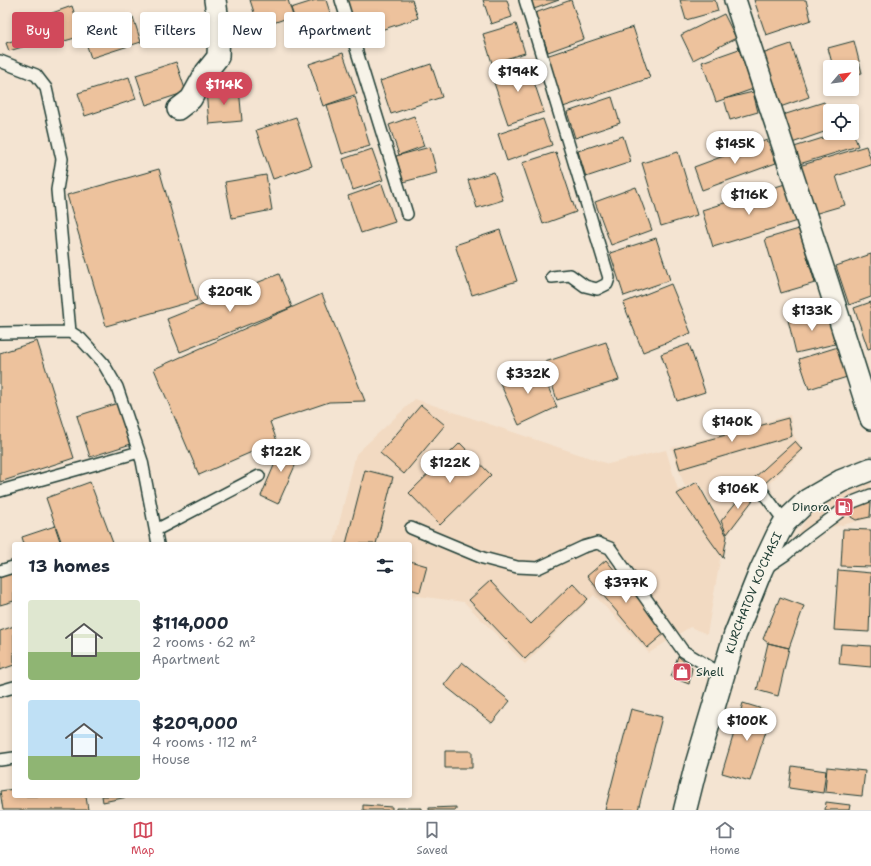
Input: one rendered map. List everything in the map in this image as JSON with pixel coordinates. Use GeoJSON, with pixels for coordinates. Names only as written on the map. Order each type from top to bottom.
{"type":"FeatureCollection","features":[{"type":"Feature","properties":{"kind":"main road","name":"KURCHATOV KO'CHASI"},"geometry":{"type":"LineString","coordinates":[[685,810],[696,766],[735,635],[761,570],[785,522],[808,500],[841,481],[871,469]]}},
{"type":"Feature","properties":{"kind":"street"},"geometry":{"type":"LineString","coordinates":[[178,109],[191,98],[206,72],[218,57],[219,27],[215,0]]}},
{"type":"Feature","properties":{"kind":"street"},"geometry":{"type":"LineString","coordinates":[[735,0],[871,419]]}},
{"type":"Feature","properties":{"kind":"lane"},"geometry":{"type":"LineString","coordinates":[[341,0],[407,214]]}},
{"type":"Feature","properties":{"kind":"lane"},"geometry":{"type":"LineString","coordinates":[[525,0],[609,278],[606,284],[597,289],[584,286],[570,275],[552,276]]}},
{"type":"Feature","properties":{"kind":"lane"},"geometry":{"type":"LineString","coordinates":[[0,61],[36,76],[46,88],[62,159],[57,190],[70,332]]}},
{"type":"Feature","properties":{"kind":"lane"},"geometry":{"type":"LineString","coordinates":[[0,333],[70,332],[81,340],[98,358],[117,387],[142,461],[158,542]]}},
{"type":"Feature","properties":{"kind":"lane"},"geometry":{"type":"LineString","coordinates":[[0,491],[139,452]]}},
{"type":"Feature","properties":{"kind":"lane"},"geometry":{"type":"LineString","coordinates":[[156,530],[259,476]]}},
{"type":"Feature","properties":{"kind":"lane"},"geometry":{"type":"LineString","coordinates":[[762,491],[785,522]]}},
{"type":"Feature","properties":{"kind":"lane"},"geometry":{"type":"LineString","coordinates":[[761,570],[785,555],[806,537],[853,502],[871,495]]}},
{"type":"Feature","properties":{"kind":"lane"},"geometry":{"type":"LineString","coordinates":[[411,528],[483,558],[517,567],[538,568],[583,547],[597,543],[610,548],[683,651],[723,675]]}},
{"type":"Feature","properties":{"kind":"lane"},"geometry":{"type":"LineString","coordinates":[[0,571],[12,567]]}},
{"type":"Feature","properties":{"kind":"lane"},"geometry":{"type":"LineString","coordinates":[[0,691],[12,688]]}},
{"type":"Feature","properties":{"kind":"lane"},"geometry":{"type":"LineString","coordinates":[[0,760],[12,758]]}},
{"type":"Feature","properties":{"kind":"shaded area"},"geometry":{"type":"Polygon","coordinates":[[[415,399],[608,464],[666,450],[678,490],[696,484],[724,537],[707,634],[690,627],[649,653],[594,595],[525,664],[464,602],[412,595],[412,542],[334,542],[356,454],[415,399]]]}},
{"type":"Feature","properties":{"kind":"shaded area"},"geometry":{"type":"Polygon","coordinates":[[[790,415],[794,436],[804,450],[758,494],[727,536],[698,480],[685,487],[671,448],[790,415]]]}},
{"type":"Feature","properties":{"kind":"shaded area","name":"Dinora"},"geometry":{"type":"Polygon","coordinates":[[[862,482],[871,482],[871,518],[829,528],[787,555],[806,519],[826,496],[862,482]]]}},
{"type":"Feature","properties":{"kind":"building"},"geometry":{"type":"Polygon","coordinates":[[[250,0],[288,0],[292,12],[284,12],[284,19],[276,22],[276,12],[254,12],[250,0]]]}},
{"type":"Feature","properties":{"kind":"building"},"geometry":{"type":"Polygon","coordinates":[[[316,0],[326,0],[330,12],[292,12],[291,8],[316,0]]]}},
{"type":"Feature","properties":{"kind":"building"},"geometry":{"type":"Polygon","coordinates":[[[344,0],[412,0],[418,18],[385,29],[385,12],[348,12],[344,0]]]}},
{"type":"Feature","properties":{"kind":"building"},"geometry":{"type":"Polygon","coordinates":[[[483,0],[507,0],[512,17],[491,24],[483,0]]]}},
{"type":"Feature","properties":{"kind":"building"},"geometry":{"type":"Polygon","coordinates":[[[531,0],[559,0],[534,9],[531,0]]]}},
{"type":"Feature","properties":{"kind":"building"},"geometry":{"type":"Polygon","coordinates":[[[571,0],[584,39],[548,52],[535,13],[571,0]]]}},
{"type":"Feature","properties":{"kind":"building"},"geometry":{"type":"Polygon","coordinates":[[[680,0],[715,0],[718,11],[686,20],[680,0]]]}},
{"type":"Feature","properties":{"kind":"building"},"geometry":{"type":"Polygon","coordinates":[[[754,0],[806,0],[811,20],[766,35],[754,0]]]}},
{"type":"Feature","properties":{"kind":"building"},"geometry":{"type":"Polygon","coordinates":[[[72,6],[74,12],[72,12],[72,39],[64,41],[64,12],[55,12],[72,6]]]}},
{"type":"Feature","properties":{"kind":"building"},"geometry":{"type":"Polygon","coordinates":[[[724,14],[736,38],[693,60],[681,35],[724,14]]]}},
{"type":"Feature","properties":{"kind":"building"},"geometry":{"type":"Polygon","coordinates":[[[132,17],[140,42],[132,45],[132,17]]]}},
{"type":"Feature","properties":{"kind":"building"},"geometry":{"type":"Polygon","coordinates":[[[516,24],[525,53],[492,63],[483,34],[516,24]]]}},
{"type":"Feature","properties":{"kind":"building"},"geometry":{"type":"Polygon","coordinates":[[[633,27],[650,78],[563,107],[546,56],[633,27]]]}},
{"type":"Feature","properties":{"kind":"building"},"geometry":{"type":"Polygon","coordinates":[[[12,41],[12,48],[19,48],[9,51],[6,43],[12,41]]]}},
{"type":"Feature","properties":{"kind":"building"},"geometry":{"type":"Polygon","coordinates":[[[854,41],[859,60],[831,60],[828,48],[854,41]]]}},
{"type":"Feature","properties":{"kind":"building"},"geometry":{"type":"Polygon","coordinates":[[[791,44],[809,97],[780,107],[762,54],[791,44]]]}},
{"type":"Feature","properties":{"kind":"building"},"geometry":{"type":"Polygon","coordinates":[[[88,48],[122,48],[91,58],[88,48]]]}},
{"type":"Feature","properties":{"kind":"building"},"geometry":{"type":"Polygon","coordinates":[[[739,49],[753,89],[716,102],[702,62],[739,49]]]}},
{"type":"Feature","properties":{"kind":"building"},"geometry":{"type":"Polygon","coordinates":[[[343,53],[357,94],[323,106],[309,64],[343,53]]]}},
{"type":"Feature","properties":{"kind":"building"},"geometry":{"type":"Polygon","coordinates":[[[527,61],[544,112],[508,124],[491,74],[527,61]]]}},
{"type":"Feature","properties":{"kind":"building"},"geometry":{"type":"Polygon","coordinates":[[[859,61],[862,73],[859,74],[859,61]]]}},
{"type":"Feature","properties":{"kind":"building"},"geometry":{"type":"Polygon","coordinates":[[[176,62],[186,92],[146,105],[136,75],[176,62]]]}},
{"type":"Feature","properties":{"kind":"building"},"geometry":{"type":"Polygon","coordinates":[[[431,64],[442,97],[391,114],[380,81],[431,64]]]}},
{"type":"Feature","properties":{"kind":"building"},"geometry":{"type":"Polygon","coordinates":[[[129,77],[136,99],[85,116],[78,93],[129,77]]]}},
{"type":"Feature","properties":{"kind":"building"},"geometry":{"type":"Polygon","coordinates":[[[239,88],[242,121],[209,124],[206,91],[239,88]]]}},
{"type":"Feature","properties":{"kind":"building"},"geometry":{"type":"Polygon","coordinates":[[[753,92],[758,112],[730,120],[724,99],[753,92]]]}},
{"type":"Feature","properties":{"kind":"building"},"geometry":{"type":"Polygon","coordinates":[[[355,97],[370,146],[342,154],[327,105],[355,97]]]}},
{"type":"Feature","properties":{"kind":"building"},"geometry":{"type":"Polygon","coordinates":[[[612,97],[620,123],[575,138],[567,112],[612,97]]]}},
{"type":"Feature","properties":{"kind":"building"},"geometry":{"type":"Polygon","coordinates":[[[824,102],[823,132],[792,143],[783,115],[824,102]]]}},
{"type":"Feature","properties":{"kind":"building"},"geometry":{"type":"Polygon","coordinates":[[[414,116],[424,146],[399,155],[389,125],[414,116]]]}},
{"type":"Feature","properties":{"kind":"building"},"geometry":{"type":"Polygon","coordinates":[[[296,117],[312,166],[273,179],[256,130],[296,117]]]}},
{"type":"Feature","properties":{"kind":"building"},"geometry":{"type":"Polygon","coordinates":[[[543,119],[552,145],[507,161],[498,134],[543,119]]]}},
{"type":"Feature","properties":{"kind":"building"},"geometry":{"type":"Polygon","coordinates":[[[623,136],[631,162],[586,177],[578,151],[623,136]]]}},
{"type":"Feature","properties":{"kind":"building"},"geometry":{"type":"Polygon","coordinates":[[[823,138],[823,140],[856,140],[858,146],[796,165],[791,148],[823,138]]]}},
{"type":"Feature","properties":{"kind":"building"},"geometry":{"type":"Polygon","coordinates":[[[767,140],[776,163],[702,190],[694,167],[767,140]]]}},
{"type":"Feature","properties":{"kind":"building"},"geometry":{"type":"Polygon","coordinates":[[[866,146],[871,165],[836,176],[845,205],[814,214],[799,166],[866,146]]]}},
{"type":"Feature","properties":{"kind":"building"},"geometry":{"type":"Polygon","coordinates":[[[430,147],[437,173],[403,182],[396,156],[430,147]]]}},
{"type":"Feature","properties":{"kind":"building"},"geometry":{"type":"Polygon","coordinates":[[[372,149],[383,180],[353,190],[343,159],[372,149]]]}},
{"type":"Feature","properties":{"kind":"building"},"geometry":{"type":"Polygon","coordinates":[[[556,152],[576,212],[543,224],[522,163],[556,152]]]}},
{"type":"Feature","properties":{"kind":"building"},"geometry":{"type":"Polygon","coordinates":[[[678,152],[697,215],[661,226],[642,163],[678,152]]]}},
{"type":"Feature","properties":{"kind":"building"},"geometry":{"type":"Polygon","coordinates":[[[159,169],[197,300],[106,326],[67,195],[159,169]]]}},
{"type":"Feature","properties":{"kind":"building"},"geometry":{"type":"Polygon","coordinates":[[[494,172],[503,200],[477,208],[468,180],[494,172]]]}},
{"type":"Feature","properties":{"kind":"building"},"geometry":{"type":"Polygon","coordinates":[[[266,175],[272,210],[232,218],[225,182],[266,175]]]}},
{"type":"Feature","properties":{"kind":"building"},"geometry":{"type":"Polygon","coordinates":[[[382,184],[395,222],[361,233],[348,196],[382,184]]]}},
{"type":"Feature","properties":{"kind":"building"},"geometry":{"type":"Polygon","coordinates":[[[785,184],[797,221],[713,247],[702,210],[785,184]]]}},
{"type":"Feature","properties":{"kind":"building"},"geometry":{"type":"Polygon","coordinates":[[[636,187],[652,230],[611,245],[595,202],[636,187]]]}},
{"type":"Feature","properties":{"kind":"building"},"geometry":{"type":"Polygon","coordinates":[[[799,229],[815,283],[781,293],[765,239],[799,229]]]}},
{"type":"Feature","properties":{"kind":"building"},"geometry":{"type":"Polygon","coordinates":[[[500,230],[517,281],[472,295],[455,245],[500,230]]]}},
{"type":"Feature","properties":{"kind":"building"},"geometry":{"type":"Polygon","coordinates":[[[656,238],[670,280],[624,296],[610,253],[656,238]]]}},
{"type":"Feature","properties":{"kind":"building"},"geometry":{"type":"Polygon","coordinates":[[[871,254],[871,297],[849,305],[836,266],[871,254]]]}},
{"type":"Feature","properties":{"kind":"building"},"geometry":{"type":"Polygon","coordinates":[[[279,274],[292,307],[180,352],[167,319],[279,274]]]}},
{"type":"Feature","properties":{"kind":"building"},"geometry":{"type":"Polygon","coordinates":[[[671,284],[691,333],[643,352],[623,303],[671,284]]]}},
{"type":"Feature","properties":{"kind":"building"},"geometry":{"type":"Polygon","coordinates":[[[322,294],[365,401],[329,402],[270,422],[277,441],[199,475],[154,369],[322,294]]]}},
{"type":"Feature","properties":{"kind":"building"},"geometry":{"type":"Polygon","coordinates":[[[871,302],[871,348],[868,349],[854,308],[871,302]]]}},
{"type":"Feature","properties":{"kind":"building"},"geometry":{"type":"Polygon","coordinates":[[[827,310],[835,344],[796,353],[788,320],[827,310]]]}},
{"type":"Feature","properties":{"kind":"building"},"geometry":{"type":"Polygon","coordinates":[[[37,341],[74,458],[0,482],[0,353],[37,341]]]}},
{"type":"Feature","properties":{"kind":"building"},"geometry":{"type":"Polygon","coordinates":[[[606,342],[619,380],[557,400],[545,362],[606,342]]]}},
{"type":"Feature","properties":{"kind":"building"},"geometry":{"type":"Polygon","coordinates":[[[689,344],[705,392],[677,401],[661,354],[689,344]]]}},
{"type":"Feature","properties":{"kind":"building"},"geometry":{"type":"Polygon","coordinates":[[[838,347],[847,377],[809,389],[799,359],[838,347]]]}},
{"type":"Feature","properties":{"kind":"building"},"geometry":{"type":"Polygon","coordinates":[[[538,365],[557,407],[519,425],[500,383],[538,365]]]}},
{"type":"Feature","properties":{"kind":"building"},"geometry":{"type":"Polygon","coordinates":[[[118,403],[131,444],[90,457],[77,416],[118,403]]]}},
{"type":"Feature","properties":{"kind":"building"},"geometry":{"type":"Polygon","coordinates":[[[421,405],[445,425],[404,474],[380,453],[421,405]]]}},
{"type":"Feature","properties":{"kind":"building"},"geometry":{"type":"Polygon","coordinates":[[[788,418],[792,436],[680,469],[674,449],[788,418]]]}},
{"type":"Feature","properties":{"kind":"building"},"geometry":{"type":"Polygon","coordinates":[[[795,441],[802,449],[762,486],[754,478],[795,441]]]}},
{"type":"Feature","properties":{"kind":"building"},"geometry":{"type":"Polygon","coordinates":[[[284,442],[302,450],[278,504],[261,496],[284,442]]]}},
{"type":"Feature","properties":{"kind":"building"},"geometry":{"type":"Polygon","coordinates":[[[460,443],[491,475],[440,525],[409,493],[460,443]]]}},
{"type":"Feature","properties":{"kind":"building"},"geometry":{"type":"Polygon","coordinates":[[[365,470],[393,477],[377,542],[347,542],[365,470]]]}},
{"type":"Feature","properties":{"kind":"building"},"geometry":{"type":"Polygon","coordinates":[[[90,482],[113,542],[61,542],[46,498],[90,482]]]}},
{"type":"Feature","properties":{"kind":"building"},"geometry":{"type":"Polygon","coordinates":[[[697,482],[727,536],[723,558],[677,494],[697,482]]]}},
{"type":"Feature","properties":{"kind":"building"},"geometry":{"type":"Polygon","coordinates":[[[747,489],[756,496],[727,534],[721,521],[747,489]]]}},
{"type":"Feature","properties":{"kind":"building"},"geometry":{"type":"Polygon","coordinates":[[[867,501],[871,503],[870,517],[856,520],[851,517],[849,509],[867,501]]]}},
{"type":"Feature","properties":{"kind":"building"},"geometry":{"type":"Polygon","coordinates":[[[55,526],[60,542],[23,542],[22,537],[55,526]]]}},
{"type":"Feature","properties":{"kind":"building"},"geometry":{"type":"Polygon","coordinates":[[[843,529],[871,530],[871,567],[841,566],[843,529]]]}},
{"type":"Feature","properties":{"kind":"building"},"geometry":{"type":"Polygon","coordinates":[[[606,560],[666,632],[647,648],[587,576],[606,560]]]}},
{"type":"Feature","properties":{"kind":"building"},"geometry":{"type":"Polygon","coordinates":[[[412,562],[427,566],[420,592],[412,590],[412,562]]]}},
{"type":"Feature","properties":{"kind":"building"},"geometry":{"type":"Polygon","coordinates":[[[838,570],[871,573],[869,632],[834,630],[838,570]]]}},
{"type":"Feature","properties":{"kind":"building"},"geometry":{"type":"Polygon","coordinates":[[[12,573],[12,602],[0,605],[0,577],[12,573]]]}},
{"type":"Feature","properties":{"kind":"building"},"geometry":{"type":"Polygon","coordinates":[[[490,581],[531,624],[573,583],[588,599],[525,659],[469,600],[490,581]]]}},
{"type":"Feature","properties":{"kind":"building"},"geometry":{"type":"Polygon","coordinates":[[[780,597],[804,606],[789,648],[768,643],[763,639],[780,597]]]}},
{"type":"Feature","properties":{"kind":"building"},"geometry":{"type":"Polygon","coordinates":[[[12,627],[12,666],[0,670],[0,631],[12,627]]]}},
{"type":"Feature","properties":{"kind":"building"},"geometry":{"type":"Polygon","coordinates":[[[768,643],[789,648],[778,696],[757,690],[768,643]]]}},
{"type":"Feature","properties":{"kind":"building"},"geometry":{"type":"Polygon","coordinates":[[[841,644],[871,646],[871,667],[839,664],[841,644]]]}},
{"type":"Feature","properties":{"kind":"building","name":"Shell"},"geometry":{"type":"Polygon","coordinates":[[[678,656],[692,668],[689,684],[671,677],[678,656]]]}},
{"type":"Feature","properties":{"kind":"building"},"geometry":{"type":"Polygon","coordinates":[[[462,662],[510,701],[492,723],[444,685],[462,662]]]}},
{"type":"Feature","properties":{"kind":"building"},"geometry":{"type":"Polygon","coordinates":[[[743,703],[772,712],[750,781],[722,773],[743,703]]]}},
{"type":"Feature","properties":{"kind":"building"},"geometry":{"type":"Polygon","coordinates":[[[631,709],[662,717],[638,810],[605,810],[631,709]]]}},
{"type":"Feature","properties":{"kind":"building"},"geometry":{"type":"Polygon","coordinates":[[[445,751],[472,751],[472,768],[445,768],[445,751]]]}},
{"type":"Feature","properties":{"kind":"building"},"geometry":{"type":"Polygon","coordinates":[[[792,766],[826,771],[823,793],[789,788],[792,766]]]}},
{"type":"Feature","properties":{"kind":"building"},"geometry":{"type":"Polygon","coordinates":[[[827,767],[865,771],[862,796],[825,792],[827,767]]]}},
{"type":"Feature","properties":{"kind":"building"},"geometry":{"type":"Polygon","coordinates":[[[12,789],[12,798],[86,798],[88,810],[3,810],[0,791],[12,789]]]}},
{"type":"Feature","properties":{"kind":"building"},"geometry":{"type":"Polygon","coordinates":[[[102,798],[122,798],[103,802],[102,798]]]}},
{"type":"Feature","properties":{"kind":"building"},"geometry":{"type":"Polygon","coordinates":[[[826,802],[850,805],[849,810],[825,810],[826,802]]]}},
{"type":"Feature","properties":{"kind":"building"},"geometry":{"type":"Polygon","coordinates":[[[363,805],[392,807],[392,810],[363,810],[363,805]]]}},
{"type":"Feature","properties":{"kind":"building"},"geometry":{"type":"Polygon","coordinates":[[[456,807],[456,810],[429,810],[429,808],[456,807]]]}},
{"type":"Feature","properties":{"kind":"building"},"geometry":{"type":"Polygon","coordinates":[[[396,808],[422,808],[422,810],[396,810],[396,808]]]}},
{"type":"Feature","properties":{"kind":"place","name":"Dinora"},"geometry":{"type":"Point","coordinates":[844,507]}},
{"type":"Feature","properties":{"kind":"place","name":"Shell"},"geometry":{"type":"Point","coordinates":[682,672]}}]}
